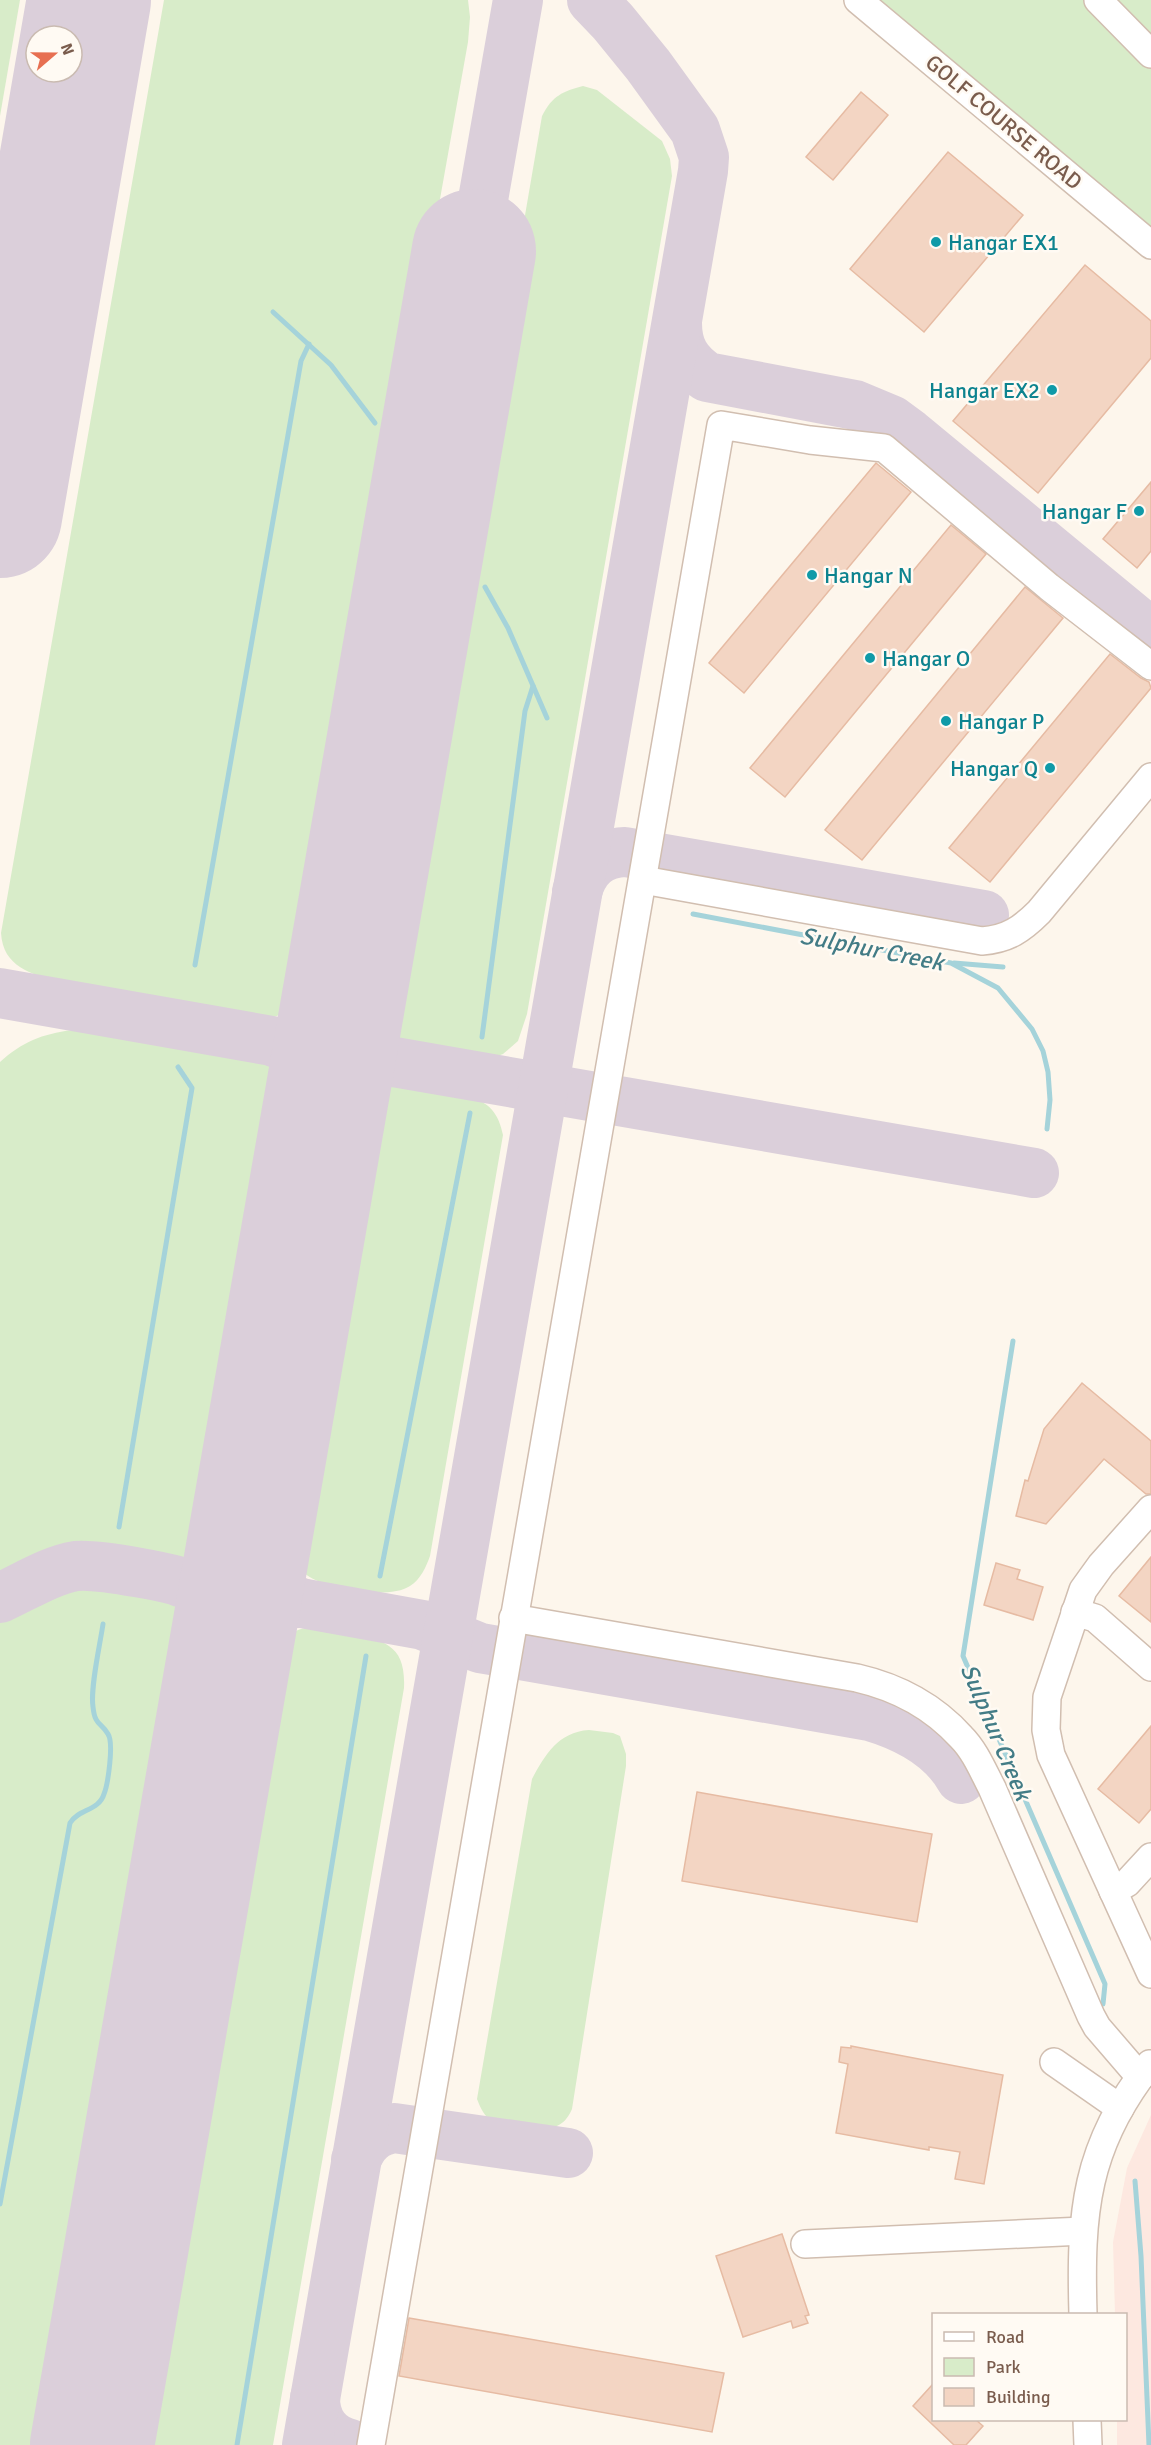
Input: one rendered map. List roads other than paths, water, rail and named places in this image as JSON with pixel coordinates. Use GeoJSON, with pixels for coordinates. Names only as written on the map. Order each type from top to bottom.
{"type":"FeatureCollection","features":[{"type":"Feature","properties":{"kind":"street","name":"GOLF COURSE ROAD"},"geometry":{"type":"LineString","coordinates":[[858,0],[1151,245]]}},
{"type":"Feature","properties":{"kind":"street"},"geometry":{"type":"LineString","coordinates":[[1098,0],[1151,54]]}},
{"type":"Feature","properties":{"kind":"street"},"geometry":{"type":"LineString","coordinates":[[371,2445],[721,425],[810,440],[884,448],[1049,587],[1151,666]]}},
{"type":"Feature","properties":{"kind":"street"},"geometry":{"type":"LineString","coordinates":[[643,880],[982,941],[997,940],[1022,929],[1039,912],[1151,777]]}},
{"type":"Feature","properties":{"kind":"street"},"geometry":{"type":"LineString","coordinates":[[1151,1509],[1101,1565],[1083,1590],[1047,1697],[1046,1730],[1051,1755],[1151,1974]]}},
{"type":"Feature","properties":{"kind":"street"},"geometry":{"type":"LineString","coordinates":[[1075,1612],[1095,1618],[1151,1667]]}},
{"type":"Feature","properties":{"kind":"street"},"geometry":{"type":"LineString","coordinates":[[513,1618],[883,1684],[930,1709],[961,1736],[977,1759],[997,1799],[1097,2027],[1145,2070],[1120,2108],[1100,2150],[1091,2182],[1083,2231],[1083,2313]]}},
{"type":"Feature","properties":{"kind":"street"},"geometry":{"type":"LineString","coordinates":[[1113,1891],[1127,1883],[1151,1857]]}},
{"type":"Feature","properties":{"kind":"street"},"geometry":{"type":"LineString","coordinates":[[1054,2061],[1120,2108]]}},
{"type":"Feature","properties":{"kind":"street"},"geometry":{"type":"LineString","coordinates":[[806,2244],[1083,2231]]}},
{"type":"Feature","properties":{"kind":"street"},"geometry":{"type":"LineString","coordinates":[[1087,2421],[1088,2445]]}},
{"type":"Feature","properties":{"kind":"waterway","name":"Sulphur Creek"},"geometry":{"type":"LineString","coordinates":[[273,312],[331,365],[375,423]]}},
{"type":"Feature","properties":{"kind":"waterway"},"geometry":{"type":"LineString","coordinates":[[195,965],[301,361],[309,344]]}},
{"type":"Feature","properties":{"kind":"waterway","name":"Sulphur Creek"},"geometry":{"type":"LineString","coordinates":[[485,587],[508,628],[547,718]]}},
{"type":"Feature","properties":{"kind":"waterway"},"geometry":{"type":"LineString","coordinates":[[482,1037],[525,711],[533,686]]}},
{"type":"Feature","properties":{"kind":"waterway","name":"Sulphur Creek"},"geometry":{"type":"LineString","coordinates":[[693,914],[951,963],[998,988],[1032,1029],[1043,1051],[1048,1072],[1050,1100],[1047,1129]]}},
{"type":"Feature","properties":{"kind":"waterway"},"geometry":{"type":"LineString","coordinates":[[954,963],[1003,967]]}},
{"type":"Feature","properties":{"kind":"waterway"},"geometry":{"type":"LineString","coordinates":[[119,1527],[192,1088],[178,1067]]}},
{"type":"Feature","properties":{"kind":"waterway"},"geometry":{"type":"LineString","coordinates":[[380,1576],[470,1113]]}},
{"type":"Feature","properties":{"kind":"waterway","name":"Sulphur Creek"},"geometry":{"type":"LineString","coordinates":[[1013,1341],[963,1656],[1105,1984],[1103,2004]]}},
{"type":"Feature","properties":{"kind":"waterway"},"geometry":{"type":"LineString","coordinates":[[0,2204],[70,1823],[78,1815],[98,1804],[107,1782],[110,1739],[95,1718],[92,1699],[103,1624]]}},
{"type":"Feature","properties":{"kind":"waterway"},"geometry":{"type":"LineString","coordinates":[[237,2445],[366,1656]]}},
{"type":"Feature","properties":{"kind":"waterway","name":"Sulphur Creek"},"geometry":{"type":"LineString","coordinates":[[1135,2181],[1141,2256],[1149,2445]]}},
{"type":"Feature","properties":{"kind":"place","name":"Hangar EX1"},"geometry":{"type":"Point","coordinates":[936,242]}},
{"type":"Feature","properties":{"kind":"place","name":"Hangar EX2"},"geometry":{"type":"Point","coordinates":[1052,390]}},
{"type":"Feature","properties":{"kind":"place","name":"Hangar F"},"geometry":{"type":"Point","coordinates":[1139,511]}},
{"type":"Feature","properties":{"kind":"place","name":"Hangar N"},"geometry":{"type":"Point","coordinates":[812,575]}},
{"type":"Feature","properties":{"kind":"place","name":"Hangar O"},"geometry":{"type":"Point","coordinates":[870,658]}},
{"type":"Feature","properties":{"kind":"place","name":"Hangar P"},"geometry":{"type":"Point","coordinates":[946,721]}},
{"type":"Feature","properties":{"kind":"place","name":"Hangar Q"},"geometry":{"type":"Point","coordinates":[1050,768]}}]}
